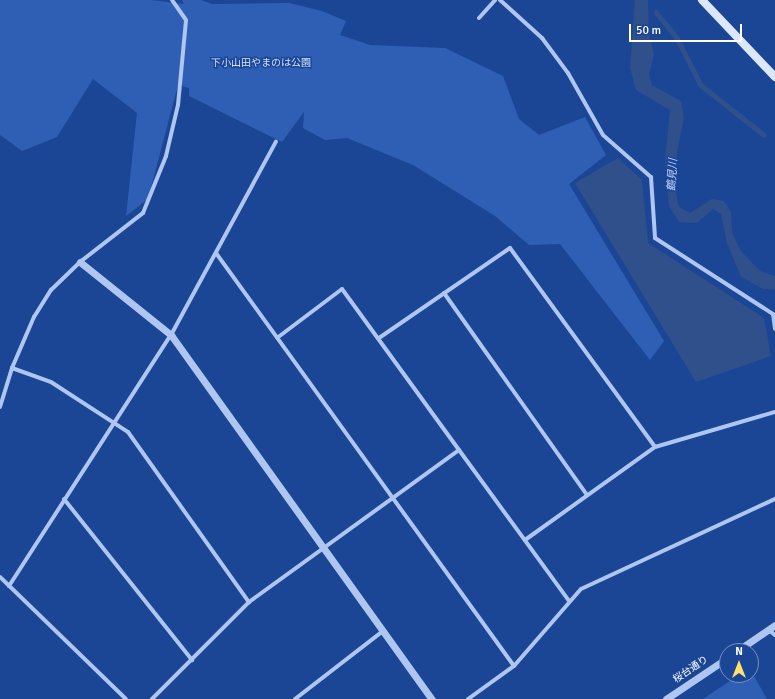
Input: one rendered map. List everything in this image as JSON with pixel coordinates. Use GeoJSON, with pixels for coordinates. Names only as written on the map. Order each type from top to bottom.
{"type":"FeatureCollection","features":[{"type":"Feature","properties":{"kind":"main road"},"geometry":{"type":"LineString","coordinates":[[702,0],[775,77]]}},
{"type":"Feature","properties":{"kind":"street"},"geometry":{"type":"LineString","coordinates":[[0,407],[12,368],[34,317],[51,290],[80,262],[143,212],[166,156],[178,105],[186,20],[172,0]]}},
{"type":"Feature","properties":{"kind":"street"},"geometry":{"type":"LineString","coordinates":[[479,18],[495,0]]}},
{"type":"Feature","properties":{"kind":"street"},"geometry":{"type":"LineString","coordinates":[[500,0],[542,38],[568,73],[603,135],[651,177],[655,238],[773,314],[775,329]]}},
{"type":"Feature","properties":{"kind":"street"},"geometry":{"type":"LineString","coordinates":[[10,586],[64,499],[170,335],[276,142]]}},
{"type":"Feature","properties":{"kind":"street"},"geometry":{"type":"LineString","coordinates":[[379,338],[510,248],[655,447]]}},
{"type":"Feature","properties":{"kind":"street"},"geometry":{"type":"LineString","coordinates":[[216,253],[514,666]]}},
{"type":"Feature","properties":{"kind":"street"},"geometry":{"type":"LineString","coordinates":[[80,262],[170,335],[432,699]]}},
{"type":"Feature","properties":{"kind":"street"},"geometry":{"type":"LineString","coordinates":[[277,338],[342,289],[569,600]]}},
{"type":"Feature","properties":{"kind":"street"},"geometry":{"type":"LineString","coordinates":[[444,293],[587,495]]}},
{"type":"Feature","properties":{"kind":"street"},"geometry":{"type":"LineString","coordinates":[[12,368],[51,382],[115,422],[128,432],[249,602]]}},
{"type":"Feature","properties":{"kind":"street"},"geometry":{"type":"LineString","coordinates":[[525,540],[655,447],[775,412]]}},
{"type":"Feature","properties":{"kind":"street"},"geometry":{"type":"LineString","coordinates":[[152,699],[249,602],[460,450]]}},
{"type":"Feature","properties":{"kind":"street"},"geometry":{"type":"LineString","coordinates":[[64,499],[192,660]]}},
{"type":"Feature","properties":{"kind":"street"},"geometry":{"type":"LineString","coordinates":[[468,699],[514,666],[569,600],[581,589],[775,499]]}},
{"type":"Feature","properties":{"kind":"street"},"geometry":{"type":"LineString","coordinates":[[0,577],[126,699]]}},
{"type":"Feature","properties":{"kind":"street"},"geometry":{"type":"LineString","coordinates":[[749,643],[775,625]]}},
{"type":"Feature","properties":{"kind":"street"},"geometry":{"type":"LineString","coordinates":[[769,630],[775,635]]}},
{"type":"Feature","properties":{"kind":"street"},"geometry":{"type":"LineString","coordinates":[[295,699],[383,631]]}},
{"type":"Feature","properties":{"kind":"street","name":"桜台通り"},"geometry":{"type":"LineString","coordinates":[[666,699],[719,663]]}},
{"type":"Feature","properties":{"kind":"green space","name":"下小山田やまのは公園"},"geometry":{"type":"Polygon","coordinates":[[[0,0],[151,0],[184,4],[182,0],[201,0],[212,4],[289,3],[322,11],[346,21],[340,35],[370,45],[445,48],[503,76],[519,119],[539,135],[585,117],[606,155],[569,184],[664,341],[650,360],[560,244],[529,245],[495,216],[413,165],[347,138],[325,140],[303,128],[304,112],[282,142],[189,96],[189,88],[178,85],[148,199],[126,216],[137,113],[93,79],[57,137],[22,151],[0,135],[0,0]]]}},
{"type":"Feature","properties":{"kind":"green space"},"geometry":{"type":"Polygon","coordinates":[[[727,683],[758,683],[767,699],[703,699],[727,683]]]}},
{"type":"Feature","properties":{"kind":"water","name":"鶴見川"},"geometry":{"type":"Polygon","coordinates":[[[635,0],[648,0],[649,34],[654,54],[649,74],[652,85],[681,101],[684,117],[677,152],[676,194],[679,207],[690,213],[712,199],[724,201],[731,212],[732,232],[740,250],[760,271],[775,276],[775,289],[763,289],[741,277],[727,243],[721,214],[713,209],[697,223],[679,222],[669,206],[665,161],[670,110],[636,90],[630,68],[635,0]]]}},
{"type":"Feature","properties":{"kind":"water"},"geometry":{"type":"Polygon","coordinates":[[[618,158],[642,180],[648,243],[764,318],[771,356],[696,382],[575,183],[618,158]]]}},
{"type":"Feature","properties":{"kind":"waterway"},"geometry":{"type":"LineString","coordinates":[[656,12],[677,38],[701,85],[764,135]]}}]}
